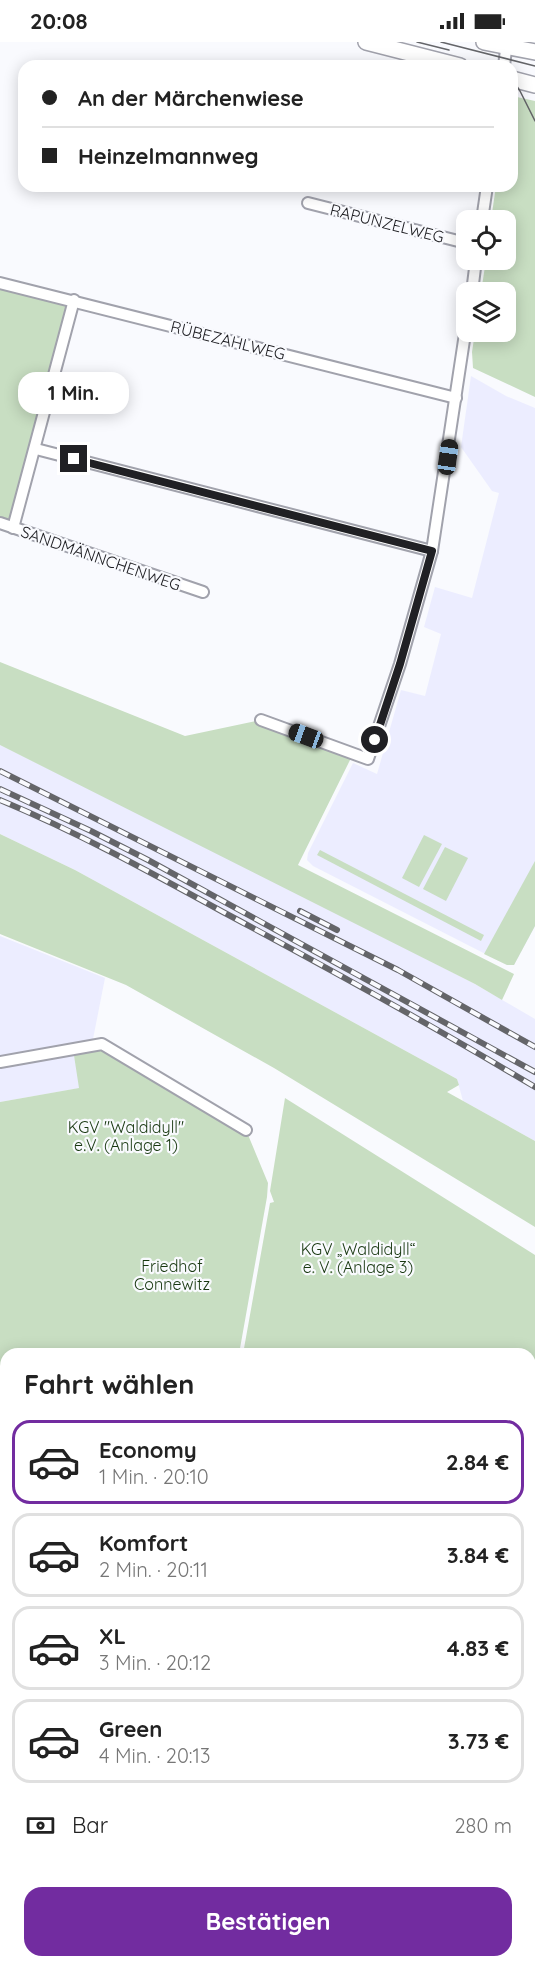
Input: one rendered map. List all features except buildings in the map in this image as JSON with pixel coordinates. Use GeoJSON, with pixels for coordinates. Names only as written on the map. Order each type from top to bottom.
{"type":"FeatureCollection","features":[{"type":"Feature","properties":{"kind":"main road"},"geometry":{"type":"LineString","coordinates":[[366,42],[436,60]]}},
{"type":"Feature","properties":{"kind":"main road"},"geometry":{"type":"LineString","coordinates":[[484,42],[507,44],[535,52]]}},
{"type":"Feature","properties":{"kind":"main road"},"geometry":{"type":"LineString","coordinates":[[518,81],[535,85]]}},
{"type":"Feature","properties":{"kind":"street"},"geometry":{"type":"LineString","coordinates":[[505,60],[507,44]]}},
{"type":"Feature","properties":{"kind":"street"},"geometry":{"type":"LineString","coordinates":[[483,210],[486,192]]}},
{"type":"Feature","properties":{"kind":"street","name":"RAPUNZELWEG"},"geometry":{"type":"LineString","coordinates":[[308,203],[456,240]]}},
{"type":"Feature","properties":{"kind":"street","name":"RÜBEZAHLWEG"},"geometry":{"type":"LineString","coordinates":[[0,283],[456,398]]}},
{"type":"Feature","properties":{"kind":"street"},"geometry":{"type":"LineString","coordinates":[[13,528],[74,300]]}},
{"type":"Feature","properties":{"kind":"street"},"geometry":{"type":"LineString","coordinates":[[261,720],[368,759],[400,664],[432,551],[464,342]]}},
{"type":"Feature","properties":{"kind":"street"},"geometry":{"type":"LineString","coordinates":[[36,448],[432,551]]}},
{"type":"Feature","properties":{"kind":"street","name":"SANDMÄNNCHENWEG"},"geometry":{"type":"LineString","coordinates":[[0,523],[203,592]]}},
{"type":"Feature","properties":{"kind":"street"},"geometry":{"type":"LineString","coordinates":[[0,1062],[102,1044],[246,1130]]}},
{"type":"Feature","properties":{"kind":"shaded area"},"geometry":{"type":"Polygon","coordinates":[[[471,376],[506,396],[535,408],[535,926],[514,965],[507,965],[313,866],[307,860],[308,853],[353,763],[377,774],[401,690],[425,696],[441,634],[424,627],[435,587],[472,598],[499,493],[492,491],[461,447],[471,376]]]}},
{"type":"Feature","properties":{"kind":"shaded area"},"geometry":{"type":"Polygon","coordinates":[[[0,745],[247,867],[475,984],[535,1019],[535,1141],[463,1101],[457,1079],[75,870],[0,834],[0,745]]]}},
{"type":"Feature","properties":{"kind":"shaded area"},"geometry":{"type":"Polygon","coordinates":[[[0,936],[105,978],[93,1039],[72,1043],[80,1088],[0,1102],[0,936]]]}},
{"type":"Feature","properties":{"kind":"green space"},"geometry":{"type":"Polygon","coordinates":[[[518,97],[535,101],[535,397],[473,368],[474,342],[516,342],[516,282],[483,282],[484,270],[516,270],[516,210],[492,210],[495,192],[518,192],[518,97]]]}},
{"type":"Feature","properties":{"kind":"green space"},"geometry":{"type":"Polygon","coordinates":[[[0,283],[74,300],[13,528],[0,523],[0,283]]]}},
{"type":"Feature","properties":{"kind":"green space"},"geometry":{"type":"Polygon","coordinates":[[[0,662],[185,736],[261,720],[353,754],[298,865],[514,974],[502,1000],[475,984],[0,745],[0,662]]]}},
{"type":"Feature","properties":{"kind":"green space"},"geometry":{"type":"Polygon","coordinates":[[[0,834],[75,870],[457,1079],[459,1085],[447,1092],[535,1141],[535,1227],[274,1068],[126,985],[0,934],[0,834]]]}},
{"type":"Feature","properties":{"kind":"green space"},"geometry":{"type":"Polygon","coordinates":[[[424,835],[442,844],[419,887],[402,878],[424,835]]]}},
{"type":"Feature","properties":{"kind":"green space"},"geometry":{"type":"Polygon","coordinates":[[[445,847],[468,858],[446,901],[423,889],[445,847]]]}},
{"type":"Feature","properties":{"kind":"green space"},"geometry":{"type":"Polygon","coordinates":[[[320,850],[484,935],[481,941],[317,855],[320,850]]]}},
{"type":"Feature","properties":{"kind":"green space"},"geometry":{"type":"Polygon","coordinates":[[[535,861],[535,926],[514,965],[507,965],[484,954],[535,861]]]}},
{"type":"Feature","properties":{"kind":"green space"},"geometry":{"type":"Polygon","coordinates":[[[102,1044],[246,1130],[268,1183],[240,1348],[0,1348],[0,1102],[79,1088],[73,1049],[102,1044]]]}},
{"type":"Feature","properties":{"kind":"green space","name":"KGV „Waldidyll“ e. V. (Anlage 3)"},"geometry":{"type":"Polygon","coordinates":[[[285,1098],[535,1255],[535,1348],[244,1348],[270,1203],[274,1202],[270,1191],[285,1098]]]}},
{"type":"Feature","properties":{"kind":"tram line"},"geometry":{"type":"LineString","coordinates":[[417,42],[449,50]]}},
{"type":"Feature","properties":{"kind":"tram line"},"geometry":{"type":"LineString","coordinates":[[441,42],[512,60]]}},
{"type":"Feature","properties":{"kind":"tram line"},"geometry":{"type":"LineString","coordinates":[[518,62],[535,66]]}},
{"type":"Feature","properties":{"kind":"tram line"},"geometry":{"type":"LineString","coordinates":[[518,88],[535,121]]}},
{"type":"Feature","properties":{"kind":"railway"},"geometry":{"type":"LineString","coordinates":[[0,771],[398,970],[535,1047]]}},
{"type":"Feature","properties":{"kind":"railway"},"geometry":{"type":"LineString","coordinates":[[0,789],[148,860],[535,1072]]}},
{"type":"Feature","properties":{"kind":"railway"},"geometry":{"type":"LineString","coordinates":[[0,800],[85,839],[168,882],[380,998],[535,1087]]}},
{"type":"Feature","properties":{"kind":"railway"},"geometry":{"type":"LineString","coordinates":[[300,911],[337,930]]}},
{"type":"Feature","properties":{"kind":"route"},"geometry":{"type":"LineString","coordinates":[[74,459],[432,551],[400,664],[375,740]]}},
{"type":"Feature","properties":{"kind":"park label","name":"KGV \"Waldidyll\" e.V. (Anlage 1)"},"geometry":{"type":"Point","coordinates":[126,1136]}},
{"type":"Feature","properties":{"kind":"park label","name":"Friedhof Connewitz"},"geometry":{"type":"Point","coordinates":[172,1275]}}]}
